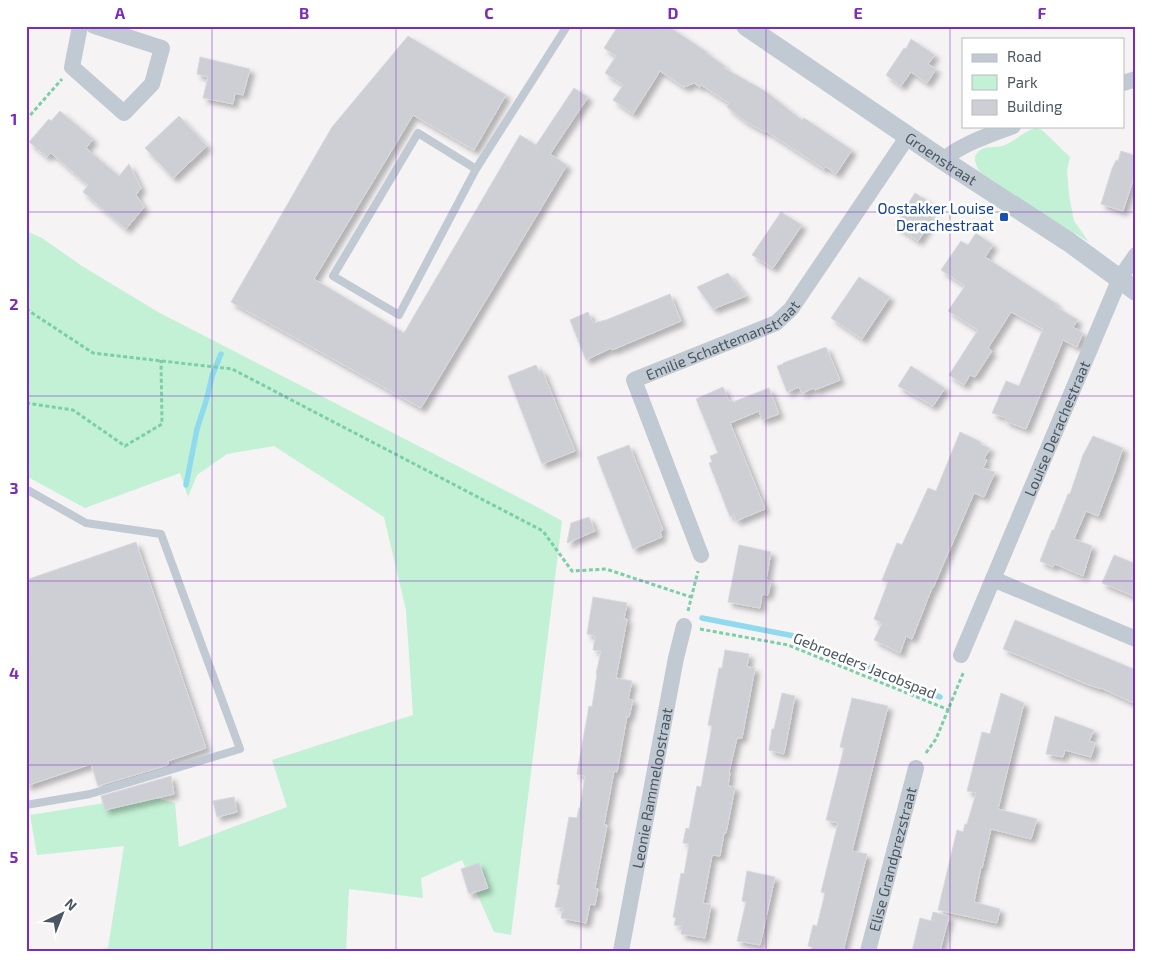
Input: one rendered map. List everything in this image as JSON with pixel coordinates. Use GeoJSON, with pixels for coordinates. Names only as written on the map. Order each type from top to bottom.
{"type":"FeatureCollection","features":[{"type":"Feature","properties":{"kind":"street"},"geometry":{"type":"LineString","coordinates":[[80,26],[72,67],[124,113],[152,84],[162,48],[94,26]]}},
{"type":"Feature","properties":{"kind":"street","name":"Groenstraat"},"geometry":{"type":"LineString","coordinates":[[746,26],[942,160],[1069,242],[1136,291]]}},
{"type":"Feature","properties":{"kind":"street"},"geometry":{"type":"LineString","coordinates":[[1124,83],[1136,78]]}},
{"type":"Feature","properties":{"kind":"street"},"geometry":{"type":"LineString","coordinates":[[942,160],[966,144],[1008,128]]}},
{"type":"Feature","properties":{"kind":"street","name":"Emilie Schattemanstraat"},"geometry":{"type":"LineString","coordinates":[[701,556],[634,380],[776,323],[791,309],[908,136]]}},
{"type":"Feature","properties":{"kind":"street","name":"Louise Derachestraat"},"geometry":{"type":"LineString","coordinates":[[961,655],[1120,278],[1136,255]]}},
{"type":"Feature","properties":{"kind":"street"},"geometry":{"type":"LineString","coordinates":[[993,579],[1136,639]]}},
{"type":"Feature","properties":{"kind":"street","name":"Leonie Rammeloostraat"},"geometry":{"type":"LineString","coordinates":[[621,951],[676,658],[684,626]]}},
{"type":"Feature","properties":{"kind":"street","name":"Elise Grandprezstraat"},"geometry":{"type":"LineString","coordinates":[[868,951],[916,768]]}},
{"type":"Feature","properties":{"kind":"lane"},"geometry":{"type":"LineString","coordinates":[[476,169],[418,133],[333,276],[399,315],[476,169],[567,26]]}},
{"type":"Feature","properties":{"kind":"lane"},"geometry":{"type":"LineString","coordinates":[[26,489],[86,523],[161,534],[240,749],[90,794],[26,805]]}},
{"type":"Feature","properties":{"kind":"path"},"geometry":{"type":"LineString","coordinates":[[26,120],[72,67]]}},
{"type":"Feature","properties":{"kind":"path"},"geometry":{"type":"LineString","coordinates":[[26,309],[93,353],[232,369],[543,531],[572,571],[606,569],[691,596]]}},
{"type":"Feature","properties":{"kind":"path"},"geometry":{"type":"LineString","coordinates":[[26,403],[73,410],[125,446],[162,424],[160,360]]}},
{"type":"Feature","properties":{"kind":"path"},"geometry":{"type":"LineString","coordinates":[[684,626],[701,556]]}},
{"type":"Feature","properties":{"kind":"path","name":"Gebroeders Jacobspad"},"geometry":{"type":"LineString","coordinates":[[684,626],[788,645],[949,710]]}},
{"type":"Feature","properties":{"kind":"path","name":"Gebroeders Jacobspad"},"geometry":{"type":"LineString","coordinates":[[916,768],[936,739],[949,710],[964,670],[961,655]]}},
{"type":"Feature","properties":{"kind":"green space"},"geometry":{"type":"Polygon","coordinates":[[[1036,128],[1042,130],[1070,157],[1067,170],[1074,221],[1089,242],[980,172],[977,166],[975,157],[982,149],[1005,145],[1036,128]]]}},
{"type":"Feature","properties":{"kind":"green space"},"geometry":{"type":"Polygon","coordinates":[[[26,231],[42,238],[82,266],[158,312],[562,521],[511,935],[494,932],[462,860],[421,878],[423,898],[349,889],[346,951],[86,951],[108,948],[124,846],[37,855],[30,815],[148,796],[175,803],[179,847],[287,807],[272,760],[413,715],[406,610],[384,517],[274,446],[227,454],[197,475],[188,497],[180,473],[85,508],[26,476],[26,231]]]}},
{"type":"Feature","properties":{"kind":"building"},"geometry":{"type":"Polygon","coordinates":[[[618,26],[668,26],[707,52],[725,66],[724,68],[765,91],[802,120],[804,118],[852,150],[836,174],[826,167],[824,169],[766,131],[745,121],[727,107],[729,103],[701,85],[700,87],[694,83],[684,87],[660,71],[633,114],[613,100],[623,85],[605,73],[616,56],[604,48],[618,26]]]}},
{"type":"Feature","properties":{"kind":"building"},"geometry":{"type":"Polygon","coordinates":[[[408,36],[506,95],[474,150],[413,115],[314,279],[404,333],[520,135],[536,145],[574,88],[588,97],[550,154],[567,165],[421,408],[231,302],[332,127],[408,36]]]}},
{"type":"Feature","properties":{"kind":"building"},"geometry":{"type":"Polygon","coordinates":[[[911,39],[935,55],[928,64],[936,69],[927,83],[911,72],[901,86],[886,75],[904,48],[906,49],[911,39]]]}},
{"type":"Feature","properties":{"kind":"building"},"geometry":{"type":"Polygon","coordinates":[[[200,57],[250,69],[243,95],[235,93],[233,104],[203,98],[208,77],[197,74],[200,57]]]}},
{"type":"Feature","properties":{"kind":"building"},"geometry":{"type":"Polygon","coordinates":[[[60,111],[93,139],[86,148],[119,176],[129,164],[141,188],[136,195],[144,207],[126,229],[83,192],[88,185],[51,153],[47,157],[29,142],[49,119],[51,121],[60,111]]]}},
{"type":"Feature","properties":{"kind":"building"},"geometry":{"type":"Polygon","coordinates":[[[179,116],[207,146],[173,178],[145,148],[179,116]]]}},
{"type":"Feature","properties":{"kind":"building"},"geometry":{"type":"Polygon","coordinates":[[[1121,151],[1136,156],[1136,171],[1123,211],[1101,204],[1112,169],[1116,160],[1118,161],[1121,151]]]}},
{"type":"Feature","properties":{"kind":"building"},"geometry":{"type":"Polygon","coordinates":[[[915,193],[928,201],[923,209],[934,217],[918,241],[894,225],[915,193]]]}},
{"type":"Feature","properties":{"kind":"building"},"geometry":{"type":"Polygon","coordinates":[[[781,212],[802,225],[773,268],[752,255],[781,212]]]}},
{"type":"Feature","properties":{"kind":"building"},"geometry":{"type":"Polygon","coordinates":[[[976,233],[993,245],[985,257],[1078,320],[1073,327],[1083,333],[1077,347],[1063,340],[1026,429],[1005,421],[1006,418],[992,413],[1006,381],[1019,386],[1043,329],[1011,312],[988,348],[992,351],[975,377],[970,375],[964,385],[949,375],[978,330],[948,311],[965,286],[941,270],[961,241],[968,245],[976,233]]]}},
{"type":"Feature","properties":{"kind":"building"},"geometry":{"type":"Polygon","coordinates":[[[728,273],[746,296],[713,309],[697,287],[728,273]]]}},
{"type":"Feature","properties":{"kind":"building"},"geometry":{"type":"Polygon","coordinates":[[[859,277],[890,297],[862,339],[831,318],[859,277]]]}},
{"type":"Feature","properties":{"kind":"building"},"geometry":{"type":"Polygon","coordinates":[[[670,294],[681,321],[612,350],[611,348],[586,360],[570,320],[588,312],[593,323],[606,320],[670,294]]]}},
{"type":"Feature","properties":{"kind":"building"},"geometry":{"type":"Polygon","coordinates":[[[826,347],[840,380],[802,393],[799,387],[787,392],[777,366],[826,347]]]}},
{"type":"Feature","properties":{"kind":"building"},"geometry":{"type":"Polygon","coordinates":[[[536,365],[539,371],[542,370],[575,451],[542,464],[508,376],[536,365]]]}},
{"type":"Feature","properties":{"kind":"building"},"geometry":{"type":"Polygon","coordinates":[[[911,366],[945,388],[933,406],[898,386],[911,366]]]}},
{"type":"Feature","properties":{"kind":"building"},"geometry":{"type":"Polygon","coordinates":[[[723,387],[729,401],[732,400],[733,402],[769,388],[779,414],[762,420],[759,411],[730,423],[765,509],[736,521],[734,515],[730,517],[709,463],[712,462],[710,456],[718,453],[696,399],[723,387]]]}},
{"type":"Feature","properties":{"kind":"building"},"geometry":{"type":"Polygon","coordinates":[[[960,432],[990,448],[984,459],[987,460],[983,468],[995,472],[984,497],[974,493],[932,588],[912,639],[906,636],[900,653],[874,640],[882,623],[874,619],[888,582],[882,580],[897,543],[902,545],[928,488],[936,491],[960,432]]]}},
{"type":"Feature","properties":{"kind":"building"},"geometry":{"type":"Polygon","coordinates":[[[1093,436],[1123,448],[1098,516],[1086,511],[1074,539],[1092,546],[1083,576],[1055,564],[1053,567],[1040,561],[1068,494],[1070,494],[1083,455],[1093,436]]]}},
{"type":"Feature","properties":{"kind":"building"},"geometry":{"type":"Polygon","coordinates":[[[629,445],[663,530],[660,532],[662,537],[633,549],[597,457],[629,445]]]}},
{"type":"Feature","properties":{"kind":"building"},"geometry":{"type":"Polygon","coordinates":[[[589,517],[595,531],[567,543],[571,523],[589,517]]]}},
{"type":"Feature","properties":{"kind":"building"},"geometry":{"type":"Polygon","coordinates":[[[136,542],[206,748],[168,761],[168,765],[98,786],[91,764],[26,786],[26,580],[136,542]]]}},
{"type":"Feature","properties":{"kind":"building"},"geometry":{"type":"Polygon","coordinates":[[[739,545],[771,552],[766,580],[771,581],[768,595],[762,594],[760,608],[728,602],[739,545]]]}},
{"type":"Feature","properties":{"kind":"building"},"geometry":{"type":"Polygon","coordinates":[[[1114,555],[1136,564],[1136,597],[1102,583],[1114,555]]]}},
{"type":"Feature","properties":{"kind":"building"},"geometry":{"type":"Polygon","coordinates":[[[593,597],[627,603],[624,619],[627,619],[616,678],[632,681],[628,699],[633,700],[629,717],[627,716],[617,772],[614,771],[604,825],[607,825],[595,888],[598,889],[595,905],[590,904],[586,923],[561,918],[563,908],[555,907],[560,885],[557,884],[569,817],[577,818],[580,808],[585,776],[577,774],[589,706],[592,707],[601,651],[593,650],[595,636],[587,634],[593,597]]]}},
{"type":"Feature","properties":{"kind":"building"},"geometry":{"type":"Polygon","coordinates":[[[1015,620],[1136,670],[1136,704],[1003,649],[1015,620]]]}},
{"type":"Feature","properties":{"kind":"building"},"geometry":{"type":"Polygon","coordinates":[[[725,650],[749,654],[747,667],[755,668],[742,738],[737,738],[729,772],[728,786],[735,787],[726,833],[724,833],[720,856],[712,855],[703,903],[711,905],[705,938],[681,934],[682,926],[674,925],[676,918],[673,917],[681,873],[684,874],[689,844],[683,843],[686,828],[689,829],[697,786],[701,787],[712,726],[708,725],[719,668],[722,668],[725,650]]]}},
{"type":"Feature","properties":{"kind":"building"},"geometry":{"type":"Polygon","coordinates":[[[782,693],[795,696],[784,754],[769,750],[772,729],[774,729],[782,693]]]}},
{"type":"Feature","properties":{"kind":"building"},"geometry":{"type":"Polygon","coordinates":[[[1001,693],[1024,703],[998,809],[1037,819],[1031,839],[991,829],[974,902],[1000,909],[997,923],[938,910],[957,830],[963,832],[976,793],[967,791],[982,732],[990,734],[1001,693]]]}},
{"type":"Feature","properties":{"kind":"building"},"geometry":{"type":"Polygon","coordinates":[[[852,698],[888,706],[852,851],[867,854],[843,951],[811,951],[812,947],[808,946],[813,925],[817,926],[825,893],[821,892],[838,823],[826,820],[844,748],[840,747],[852,698]]]}},
{"type":"Feature","properties":{"kind":"building"},"geometry":{"type":"Polygon","coordinates":[[[1055,716],[1094,730],[1089,741],[1095,743],[1091,757],[1065,750],[1063,757],[1046,754],[1055,716]]]}},
{"type":"Feature","properties":{"kind":"building"},"geometry":{"type":"Polygon","coordinates":[[[171,776],[174,794],[105,810],[101,796],[171,776]]]}},
{"type":"Feature","properties":{"kind":"building"},"geometry":{"type":"Polygon","coordinates":[[[234,797],[237,812],[217,817],[213,801],[234,797]]]}},
{"type":"Feature","properties":{"kind":"building"},"geometry":{"type":"Polygon","coordinates":[[[479,863],[488,888],[469,894],[461,869],[479,863]]]}},
{"type":"Feature","properties":{"kind":"building"},"geometry":{"type":"Polygon","coordinates":[[[747,871],[775,877],[760,945],[737,941],[746,902],[742,901],[747,871]]]}},
{"type":"Feature","properties":{"kind":"building"},"geometry":{"type":"Polygon","coordinates":[[[933,912],[949,916],[940,951],[912,951],[920,918],[931,921],[933,912]]]}},
{"type":"Feature","properties":{"kind":"waterway"},"geometry":{"type":"LineString","coordinates":[[186,485],[197,429],[212,376],[221,354]]}},
{"type":"Feature","properties":{"kind":"waterway"},"geometry":{"type":"LineString","coordinates":[[702,618],[794,636],[940,697]]}},
{"type":"Feature","properties":{"kind":"place","name":"Oostakker Louise Derachestraat"},"geometry":{"type":"Point","coordinates":[1004,217]}}]}
